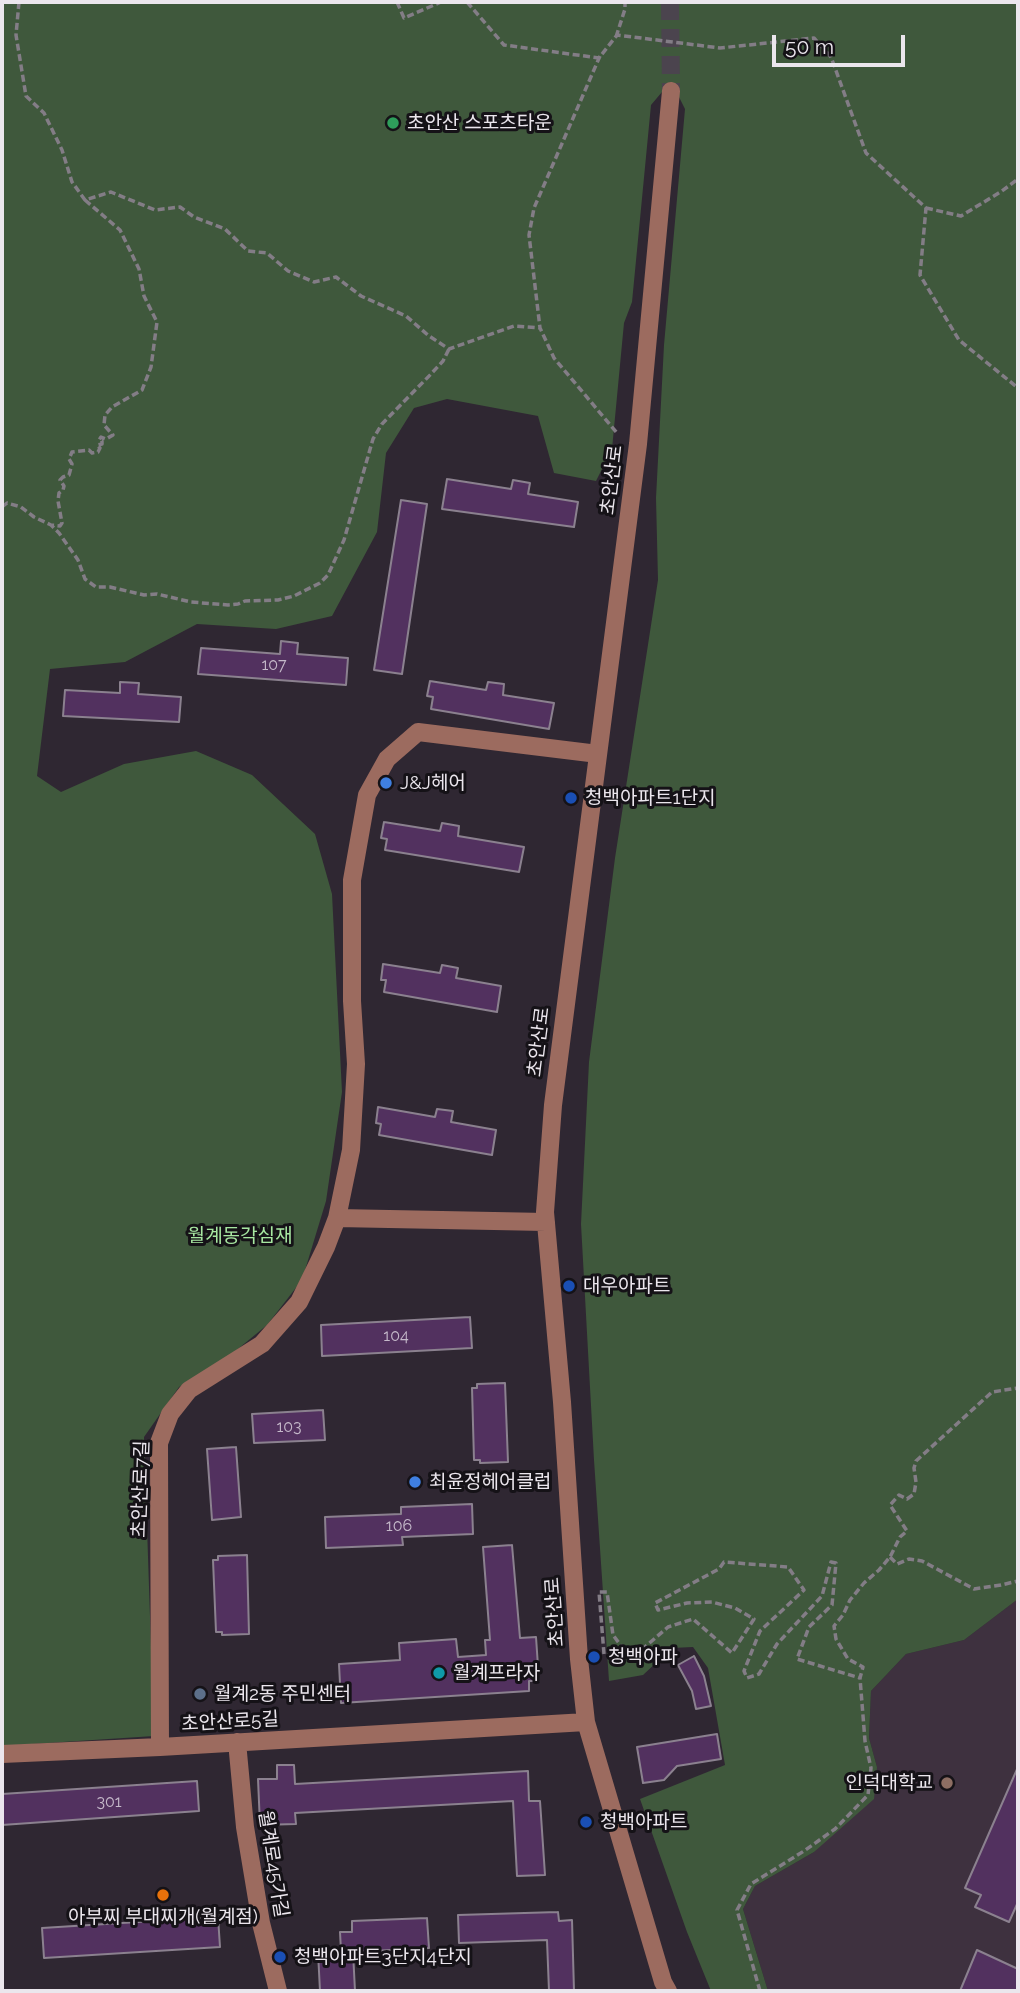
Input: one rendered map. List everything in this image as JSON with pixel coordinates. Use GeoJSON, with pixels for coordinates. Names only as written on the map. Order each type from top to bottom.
{"type":"FeatureCollection","features":[{"type":"Feature","properties":{"kind":"street","name":"초안산로"},"geometry":{"type":"LineString","coordinates":[[668,1991],[659,1969],[586,1722],[546,1222],[553,1105],[638,444],[671,91]]}},
{"type":"Feature","properties":{"kind":"street","name":"초안산로7길"},"geometry":{"type":"LineString","coordinates":[[160,1747],[159,1443],[170,1414],[189,1390],[261,1344],[299,1302],[337,1218],[351,1150],[356,1064],[352,1001],[352,880],[367,795],[387,759],[418,732],[598,754]]}},
{"type":"Feature","properties":{"kind":"street"},"geometry":{"type":"LineString","coordinates":[[337,1218],[546,1222]]}},
{"type":"Feature","properties":{"kind":"street","name":"초안산로5길"},"geometry":{"type":"LineString","coordinates":[[2,1754],[586,1722]]}},
{"type":"Feature","properties":{"kind":"street","name":"월계로45가길"},"geometry":{"type":"LineString","coordinates":[[237,1742],[244,1827],[261,1923],[278,1991]]}},
{"type":"Feature","properties":{"kind":"path"},"geometry":{"type":"LineString","coordinates":[[2,507],[8,503],[21,507],[34,517],[60,526],[62,523],[58,501],[64,486],[61,480],[69,475],[71,470],[69,459],[72,452],[98,452],[100,448],[97,445],[102,444],[99,440],[113,435],[104,425],[104,415],[112,407],[142,390],[151,367],[157,322],[144,296],[139,269],[120,230],[85,200],[72,182],[62,150],[44,113],[26,96],[16,35],[19,2]]}},
{"type":"Feature","properties":{"kind":"path"},"geometry":{"type":"LineString","coordinates":[[397,2],[404,18],[441,2]]}},
{"type":"Feature","properties":{"kind":"path"},"geometry":{"type":"LineString","coordinates":[[467,2],[503,45],[599,58]]}},
{"type":"Feature","properties":{"kind":"path"},"geometry":{"type":"LineString","coordinates":[[617,433],[554,358],[540,328],[529,235],[534,208],[599,58],[617,35],[625,2]]}},
{"type":"Feature","properties":{"kind":"path"},"geometry":{"type":"LineString","coordinates":[[617,35],[720,48],[814,38],[831,57],[866,153],[926,208],[961,216],[1018,179]]}},
{"type":"Feature","properties":{"kind":"path"},"geometry":{"type":"LineString","coordinates":[[85,200],[111,192],[155,210],[180,207],[194,217],[225,229],[248,251],[267,253],[288,271],[314,282],[336,277],[361,296],[406,316],[449,349]]}},
{"type":"Feature","properties":{"kind":"path"},"geometry":{"type":"LineString","coordinates":[[926,208],[919,275],[959,340],[1018,388]]}},
{"type":"Feature","properties":{"kind":"path"},"geometry":{"type":"LineString","coordinates":[[51,525],[78,560],[85,579],[96,587],[228,605],[245,601],[278,600],[301,593],[320,583],[336,561],[373,439],[382,424],[443,361],[449,349],[514,326],[540,328]]}},
{"type":"Feature","properties":{"kind":"path"},"geometry":{"type":"LineString","coordinates":[[760,1991],[737,1910],[751,1884],[835,1829],[868,1796],[871,1768],[865,1741],[860,1678],[863,1667],[848,1658],[836,1639],[834,1626],[843,1615],[849,1600],[890,1557],[900,1537],[907,1531],[890,1505],[899,1495],[907,1499],[914,1494],[916,1461],[992,1392],[1018,1388]]}},
{"type":"Feature","properties":{"kind":"path"},"geometry":{"type":"LineString","coordinates":[[890,1557],[897,1564],[909,1559],[922,1561],[974,1589],[1018,1581]]}},
{"type":"Feature","properties":{"kind":"path"},"geometry":{"type":"LineString","coordinates":[[604,1654],[599,1592],[607,1592],[613,1634],[631,1659],[668,1627],[693,1619],[732,1653],[754,1619],[736,1608],[712,1602],[687,1602],[658,1610],[655,1602],[719,1569],[724,1562],[788,1567],[804,1590],[760,1631],[744,1671],[747,1678],[759,1674],[777,1644],[822,1596],[831,1562],[836,1563],[832,1605],[809,1627],[797,1659],[860,1678]]}},
{"type":"Feature","properties":{"kind":"shaded area","name":"인덕대학교"},"geometry":{"type":"Polygon","coordinates":[[[1018,1599],[1018,1991],[768,1991],[743,1909],[755,1886],[814,1852],[877,1767],[869,1738],[871,1691],[906,1654],[964,1640],[1018,1599]]]}},
{"type":"Feature","properties":{"kind":"green space","name":"월계동각심재"},"geometry":{"type":"Polygon","coordinates":[[[2,2],[1018,2],[1018,1599],[964,1640],[906,1654],[871,1691],[869,1738],[877,1767],[874,1799],[814,1852],[755,1886],[743,1909],[768,1991],[711,1991],[640,1799],[725,1765],[708,1668],[693,1647],[672,1648],[643,1675],[609,1681],[581,1224],[589,1062],[615,858],[658,580],[656,498],[664,345],[685,109],[677,93],[662,92],[651,105],[632,302],[624,323],[612,449],[596,481],[554,473],[538,416],[447,399],[414,408],[386,453],[377,532],[332,616],[276,629],[197,624],[125,662],[50,669],[37,776],[61,792],[124,764],[196,751],[252,775],[315,834],[332,894],[342,1092],[326,1201],[302,1280],[267,1325],[233,1353],[179,1387],[144,1437],[154,1736],[2,1746],[2,2]]]}},
{"type":"Feature","properties":{"kind":"building"},"geometry":{"type":"Polygon","coordinates":[[[447,479],[511,489],[513,480],[530,483],[528,494],[578,502],[574,527],[442,509],[447,479]]]}},
{"type":"Feature","properties":{"kind":"building"},"geometry":{"type":"Polygon","coordinates":[[[401,500],[427,504],[402,674],[374,670],[401,500]]]}},
{"type":"Feature","properties":{"kind":"building"},"geometry":{"type":"Polygon","coordinates":[[[281,641],[298,643],[297,654],[348,658],[346,685],[198,674],[201,648],[280,654],[281,641]]]}},
{"type":"Feature","properties":{"kind":"building"},"geometry":{"type":"Polygon","coordinates":[[[430,681],[486,690],[488,682],[504,684],[503,695],[554,703],[549,729],[431,709],[433,697],[427,696],[430,681]]]}},
{"type":"Feature","properties":{"kind":"building"},"geometry":{"type":"Polygon","coordinates":[[[120,682],[139,683],[138,694],[181,697],[179,722],[63,716],[65,690],[120,693],[120,682]]]}},
{"type":"Feature","properties":{"kind":"building"},"geometry":{"type":"Polygon","coordinates":[[[384,822],[440,831],[442,823],[459,826],[458,836],[524,847],[519,872],[385,850],[387,839],[381,838],[384,822]]]}},
{"type":"Feature","properties":{"kind":"building"},"geometry":{"type":"Polygon","coordinates":[[[383,964],[440,973],[442,965],[458,968],[456,978],[501,986],[497,1012],[384,992],[386,980],[381,980],[383,964]]]}},
{"type":"Feature","properties":{"kind":"building"},"geometry":{"type":"Polygon","coordinates":[[[378,1107],[435,1117],[437,1109],[453,1111],[451,1122],[496,1130],[492,1155],[379,1135],[381,1124],[376,1123],[378,1107]]]}},
{"type":"Feature","properties":{"kind":"building"},"geometry":{"type":"Polygon","coordinates":[[[470,1317],[472,1348],[322,1356],[321,1325],[470,1317]]]}},
{"type":"Feature","properties":{"kind":"building"},"geometry":{"type":"Polygon","coordinates":[[[505,1383],[508,1462],[480,1463],[480,1460],[474,1460],[472,1388],[477,1388],[477,1384],[505,1383]]]}},
{"type":"Feature","properties":{"kind":"building"},"geometry":{"type":"Polygon","coordinates":[[[323,1410],[325,1440],[254,1443],[252,1414],[323,1410]]]}},
{"type":"Feature","properties":{"kind":"building"},"geometry":{"type":"Polygon","coordinates":[[[236,1447],[241,1517],[212,1520],[207,1449],[236,1447]]]}},
{"type":"Feature","properties":{"kind":"building"},"geometry":{"type":"Polygon","coordinates":[[[472,1504],[473,1534],[402,1537],[403,1545],[326,1548],[325,1517],[401,1514],[401,1507],[472,1504]]]}},
{"type":"Feature","properties":{"kind":"building","name":"월계프라자"},"geometry":{"type":"Polygon","coordinates":[[[512,1545],[520,1638],[536,1637],[539,1681],[529,1681],[529,1691],[341,1703],[339,1664],[400,1660],[399,1643],[456,1639],[458,1657],[486,1655],[485,1640],[490,1640],[483,1547],[512,1545]]]}},
{"type":"Feature","properties":{"kind":"building"},"geometry":{"type":"Polygon","coordinates":[[[247,1555],[249,1634],[222,1635],[222,1632],[216,1632],[213,1560],[218,1560],[218,1556],[247,1555]]]}},
{"type":"Feature","properties":{"kind":"building"},"geometry":{"type":"Polygon","coordinates":[[[694,1656],[704,1676],[711,1706],[696,1709],[692,1691],[678,1665],[694,1656]]]}},
{"type":"Feature","properties":{"kind":"building"},"geometry":{"type":"Polygon","coordinates":[[[717,1734],[721,1759],[677,1766],[664,1780],[643,1783],[637,1747],[717,1734]]]}},
{"type":"Feature","properties":{"kind":"building"},"geometry":{"type":"Polygon","coordinates":[[[277,1765],[294,1765],[295,1784],[528,1771],[529,1801],[540,1801],[545,1875],[517,1876],[513,1801],[295,1813],[296,1824],[260,1825],[258,1779],[277,1779],[277,1765]]]}},
{"type":"Feature","properties":{"kind":"building"},"geometry":{"type":"Polygon","coordinates":[[[1018,1767],[1018,1902],[1009,1922],[975,1907],[981,1895],[965,1888],[1018,1767]]]}},
{"type":"Feature","properties":{"kind":"building"},"geometry":{"type":"Polygon","coordinates":[[[197,1781],[199,1811],[2,1825],[2,1794],[197,1781]]]}},
{"type":"Feature","properties":{"kind":"building"},"geometry":{"type":"Polygon","coordinates":[[[558,1912],[559,1921],[572,1920],[574,1991],[549,1991],[547,1940],[459,1943],[458,1915],[558,1912]]]}},
{"type":"Feature","properties":{"kind":"building"},"geometry":{"type":"Polygon","coordinates":[[[218,1917],[220,1947],[44,1958],[42,1928],[218,1917]]]}},
{"type":"Feature","properties":{"kind":"building"},"geometry":{"type":"Polygon","coordinates":[[[427,1918],[429,1948],[353,1952],[355,1991],[320,1991],[318,1952],[341,1951],[340,1932],[352,1932],[352,1921],[427,1918]]]}},
{"type":"Feature","properties":{"kind":"building"},"geometry":{"type":"Polygon","coordinates":[[[977,1950],[1018,1969],[1018,1991],[960,1991],[977,1950]]]}},
{"type":"Feature","properties":{"kind":"tunnel"},"geometry":{"type":"LineString","coordinates":[[670,2],[671,91]]}},
{"type":"Feature","properties":{"kind":"place","name":"초안산 스포츠타운"},"geometry":{"type":"Point","coordinates":[393,123]}},
{"type":"Feature","properties":{"kind":"place","name":"J&J헤어"},"geometry":{"type":"Point","coordinates":[386,783]}},
{"type":"Feature","properties":{"kind":"place","name":"청백아파트1단지"},"geometry":{"type":"Point","coordinates":[571,798]}},
{"type":"Feature","properties":{"kind":"place","name":"대우아파트"},"geometry":{"type":"Point","coordinates":[569,1286]}},
{"type":"Feature","properties":{"kind":"place","name":"최윤정헤어클럽"},"geometry":{"type":"Point","coordinates":[415,1482]}},
{"type":"Feature","properties":{"kind":"place","name":"청백아파"},"geometry":{"type":"Point","coordinates":[594,1657]}},
{"type":"Feature","properties":{"kind":"place","name":"월계프라자"},"geometry":{"type":"Point","coordinates":[439,1673]}},
{"type":"Feature","properties":{"kind":"place","name":"월계2동 주민센터"},"geometry":{"type":"Point","coordinates":[200,1694]}},
{"type":"Feature","properties":{"kind":"place","name":"인덕대학교"},"geometry":{"type":"Point","coordinates":[947,1783]}},
{"type":"Feature","properties":{"kind":"place","name":"청백아파트"},"geometry":{"type":"Point","coordinates":[586,1822]}},
{"type":"Feature","properties":{"kind":"place","name":"아부찌 부대찌개(월계점)"},"geometry":{"type":"Point","coordinates":[163,1895]}},
{"type":"Feature","properties":{"kind":"place","name":"청백아파트3단지4단지"},"geometry":{"type":"Point","coordinates":[280,1957]}}]}
